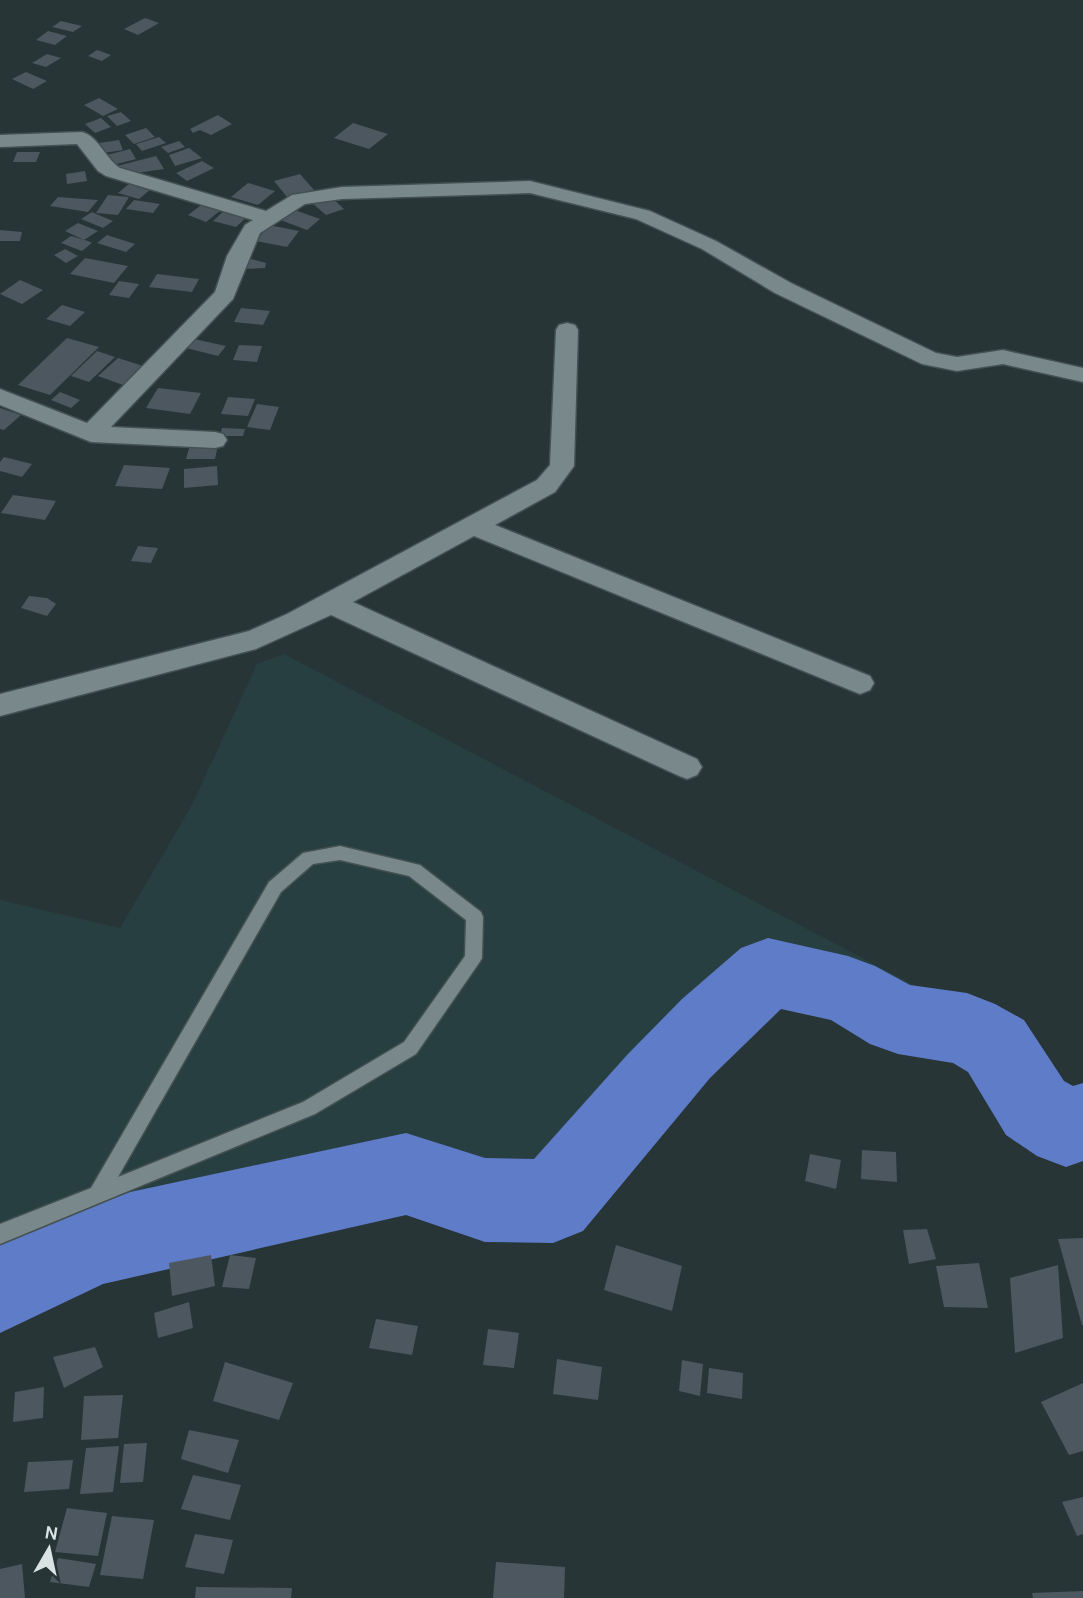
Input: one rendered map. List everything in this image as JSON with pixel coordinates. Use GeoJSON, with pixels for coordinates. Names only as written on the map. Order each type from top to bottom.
{"type":"FeatureCollection","features":[{"type":"Feature","properties":{"kind":"street"},"geometry":{"type":"LineString","coordinates":[[0,141],[82,138],[105,167],[113,172],[269,218]]}},
{"type":"Feature","properties":{"kind":"street"},"geometry":{"type":"LineString","coordinates":[[91,434],[225,294],[238,256],[252,229],[299,199],[342,193],[530,187],[643,215],[709,245],[783,288],[930,359],[957,364],[1003,357],[1083,375]]}},
{"type":"Feature","properties":{"kind":"street"},"geometry":{"type":"LineString","coordinates":[[0,705],[256,639],[330,603],[546,486],[562,466],[567,330]]}},
{"type":"Feature","properties":{"kind":"street"},"geometry":{"type":"LineString","coordinates":[[0,396],[91,434],[215,440]]}},
{"type":"Feature","properties":{"kind":"street"},"geometry":{"type":"LineString","coordinates":[[473,526],[860,682]]}},
{"type":"Feature","properties":{"kind":"street"},"geometry":{"type":"LineString","coordinates":[[330,603],[687,768]]}},
{"type":"Feature","properties":{"kind":"lane"},"geometry":{"type":"LineString","coordinates":[[0,1234],[309,1108],[410,1048],[473,958],[475,917],[414,870],[340,853],[309,858],[275,887],[98,1193]]}},
{"type":"Feature","properties":{"kind":"shaded area"},"geometry":{"type":"Polygon","coordinates":[[[284,654],[946,1002],[936,1009],[906,1006],[841,973],[778,951],[747,953],[655,1056],[551,1163],[510,1184],[387,1159],[108,1224],[0,1263],[0,900],[120,928],[192,805],[257,664],[284,654]]]}},
{"type":"Feature","properties":{"kind":"building"},"geometry":{"type":"Polygon","coordinates":[[[145,18],[159,23],[138,35],[124,29],[145,18]]]}},
{"type":"Feature","properties":{"kind":"building"},"geometry":{"type":"Polygon","coordinates":[[[61,21],[82,26],[73,32],[52,27],[61,21]]]}},
{"type":"Feature","properties":{"kind":"building"},"geometry":{"type":"Polygon","coordinates":[[[48,31],[67,36],[55,45],[36,40],[48,31]]]}},
{"type":"Feature","properties":{"kind":"building"},"geometry":{"type":"Polygon","coordinates":[[[97,50],[111,55],[102,61],[88,56],[97,50]]]}},
{"type":"Feature","properties":{"kind":"building"},"geometry":{"type":"Polygon","coordinates":[[[47,54],[61,58],[46,67],[32,63],[47,54]]]}},
{"type":"Feature","properties":{"kind":"building"},"geometry":{"type":"Polygon","coordinates":[[[26,72],[47,81],[33,89],[12,79],[26,72]]]}},
{"type":"Feature","properties":{"kind":"building"},"geometry":{"type":"Polygon","coordinates":[[[99,98],[118,109],[103,116],[84,105],[99,98]]]}},
{"type":"Feature","properties":{"kind":"building"},"geometry":{"type":"Polygon","coordinates":[[[121,112],[131,121],[117,126],[107,116],[121,112]]]}},
{"type":"Feature","properties":{"kind":"building"},"geometry":{"type":"Polygon","coordinates":[[[218,115],[232,124],[211,135],[200,130],[193,133],[190,129],[218,115]]]}},
{"type":"Feature","properties":{"kind":"building"},"geometry":{"type":"Polygon","coordinates":[[[101,118],[111,127],[95,133],[85,124],[101,118]]]}},
{"type":"Feature","properties":{"kind":"building"},"geometry":{"type":"Polygon","coordinates":[[[353,123],[388,134],[369,149],[334,138],[353,123]]]}},
{"type":"Feature","properties":{"kind":"building"},"geometry":{"type":"Polygon","coordinates":[[[146,128],[155,137],[134,144],[125,135],[146,128]]]}},
{"type":"Feature","properties":{"kind":"building"},"geometry":{"type":"Polygon","coordinates":[[[159,137],[166,143],[142,151],[136,144],[159,137]]]}},
{"type":"Feature","properties":{"kind":"building"},"geometry":{"type":"Polygon","coordinates":[[[119,140],[123,150],[103,153],[99,143],[119,140]]]}},
{"type":"Feature","properties":{"kind":"building"},"geometry":{"type":"Polygon","coordinates":[[[179,141],[185,147],[168,153],[161,147],[179,141]]]}},
{"type":"Feature","properties":{"kind":"building"},"geometry":{"type":"Polygon","coordinates":[[[189,148],[202,158],[175,166],[169,155],[189,148]]]}},
{"type":"Feature","properties":{"kind":"building"},"geometry":{"type":"Polygon","coordinates":[[[130,149],[136,159],[113,165],[107,155],[130,149]]]}},
{"type":"Feature","properties":{"kind":"building"},"geometry":{"type":"Polygon","coordinates":[[[17,152],[40,152],[36,162],[13,162],[17,152]]]}},
{"type":"Feature","properties":{"kind":"building"},"geometry":{"type":"Polygon","coordinates":[[[156,156],[164,169],[130,174],[117,166],[156,156]]]}},
{"type":"Feature","properties":{"kind":"building"},"geometry":{"type":"Polygon","coordinates":[[[202,161],[214,168],[187,181],[176,173],[202,161]]]}},
{"type":"Feature","properties":{"kind":"building"},"geometry":{"type":"Polygon","coordinates":[[[85,171],[87,181],[67,184],[66,174],[85,171]]]}},
{"type":"Feature","properties":{"kind":"building"},"geometry":{"type":"Polygon","coordinates":[[[300,174],[314,190],[287,197],[274,181],[300,174]]]}},
{"type":"Feature","properties":{"kind":"building"},"geometry":{"type":"Polygon","coordinates":[[[136,178],[157,184],[139,199],[118,193],[136,178]]]}},
{"type":"Feature","properties":{"kind":"building"},"geometry":{"type":"Polygon","coordinates":[[[248,183],[275,191],[258,205],[231,197],[248,183]]]}},
{"type":"Feature","properties":{"kind":"building"},"geometry":{"type":"Polygon","coordinates":[[[108,195],[129,197],[118,215],[96,213],[108,195]]]}},
{"type":"Feature","properties":{"kind":"building"},"geometry":{"type":"Polygon","coordinates":[[[58,197],[98,200],[88,212],[50,206],[58,197]]]}},
{"type":"Feature","properties":{"kind":"building"},"geometry":{"type":"Polygon","coordinates":[[[331,197],[344,209],[326,215],[312,203],[331,197]]]}},
{"type":"Feature","properties":{"kind":"building"},"geometry":{"type":"Polygon","coordinates":[[[134,200],[160,204],[153,213],[126,209],[134,200]]]}},
{"type":"Feature","properties":{"kind":"building"},"geometry":{"type":"Polygon","coordinates":[[[208,200],[226,206],[206,222],[188,215],[208,200]]]}},
{"type":"Feature","properties":{"kind":"building"},"geometry":{"type":"Polygon","coordinates":[[[227,208],[250,214],[236,227],[213,221],[227,208]]]}},
{"type":"Feature","properties":{"kind":"building"},"geometry":{"type":"Polygon","coordinates":[[[289,208],[320,219],[307,230],[275,218],[289,208]]]}},
{"type":"Feature","properties":{"kind":"building"},"geometry":{"type":"Polygon","coordinates":[[[92,212],[113,221],[103,228],[81,219],[92,212]]]}},
{"type":"Feature","properties":{"kind":"building"},"geometry":{"type":"Polygon","coordinates":[[[78,223],[98,231],[84,240],[65,231],[78,223]]]}},
{"type":"Feature","properties":{"kind":"building"},"geometry":{"type":"Polygon","coordinates":[[[269,225],[299,231],[287,247],[256,241],[269,225]]]}},
{"type":"Feature","properties":{"kind":"building"},"geometry":{"type":"Polygon","coordinates":[[[0,230],[22,232],[20,241],[0,241],[0,230]]]}},
{"type":"Feature","properties":{"kind":"building"},"geometry":{"type":"Polygon","coordinates":[[[107,235],[135,244],[126,252],[97,243],[107,235]]]}},
{"type":"Feature","properties":{"kind":"building"},"geometry":{"type":"Polygon","coordinates":[[[71,236],[92,243],[82,251],[61,243],[71,236]]]}},
{"type":"Feature","properties":{"kind":"building"},"geometry":{"type":"Polygon","coordinates":[[[65,249],[78,256],[66,263],[54,255],[65,249]]]}},
{"type":"Feature","properties":{"kind":"building"},"geometry":{"type":"Polygon","coordinates":[[[85,258],[128,266],[114,283],[70,274],[85,258]]]}},
{"type":"Feature","properties":{"kind":"building"},"geometry":{"type":"Polygon","coordinates":[[[247,258],[266,263],[265,268],[243,269],[247,258]]]}},
{"type":"Feature","properties":{"kind":"building"},"geometry":{"type":"Polygon","coordinates":[[[157,274],[199,279],[192,292],[149,287],[157,274]]]}},
{"type":"Feature","properties":{"kind":"building"},"geometry":{"type":"Polygon","coordinates":[[[20,280],[43,290],[22,304],[0,294],[20,280]]]}},
{"type":"Feature","properties":{"kind":"building"},"geometry":{"type":"Polygon","coordinates":[[[119,281],[139,284],[129,298],[109,295],[119,281]]]}},
{"type":"Feature","properties":{"kind":"building"},"geometry":{"type":"Polygon","coordinates":[[[62,305],[85,312],[70,326],[46,319],[62,305]]]}},
{"type":"Feature","properties":{"kind":"building"},"geometry":{"type":"Polygon","coordinates":[[[241,308],[270,311],[263,325],[234,322],[241,308]]]}},
{"type":"Feature","properties":{"kind":"building"},"geometry":{"type":"Polygon","coordinates":[[[67,338],[99,347],[50,395],[18,385],[67,338]]]}},
{"type":"Feature","properties":{"kind":"building"},"geometry":{"type":"Polygon","coordinates":[[[190,338],[226,346],[218,356],[182,347],[190,338]]]}},
{"type":"Feature","properties":{"kind":"building"},"geometry":{"type":"Polygon","coordinates":[[[239,345],[262,346],[257,362],[233,360],[239,345]]]}},
{"type":"Feature","properties":{"kind":"building"},"geometry":{"type":"Polygon","coordinates":[[[97,351],[115,357],[89,382],[71,376],[97,351]]]}},
{"type":"Feature","properties":{"kind":"building"},"geometry":{"type":"Polygon","coordinates":[[[118,358],[143,366],[123,385],[98,376],[118,358]]]}},
{"type":"Feature","properties":{"kind":"building"},"geometry":{"type":"Polygon","coordinates":[[[158,388],[201,393],[190,414],[146,408],[158,388]]]}},
{"type":"Feature","properties":{"kind":"building"},"geometry":{"type":"Polygon","coordinates":[[[60,392],[80,400],[71,408],[51,400],[60,392]]]}},
{"type":"Feature","properties":{"kind":"building"},"geometry":{"type":"Polygon","coordinates":[[[228,397],[255,399],[248,416],[221,414],[228,397]]]}},
{"type":"Feature","properties":{"kind":"building"},"geometry":{"type":"Polygon","coordinates":[[[257,404],[279,407],[270,430],[247,427],[257,404]]]}},
{"type":"Feature","properties":{"kind":"building"},"geometry":{"type":"Polygon","coordinates":[[[0,408],[21,415],[4,430],[0,429],[0,408]]]}},
{"type":"Feature","properties":{"kind":"building"},"geometry":{"type":"Polygon","coordinates":[[[222,428],[245,429],[243,436],[220,436],[222,428]]]}},
{"type":"Feature","properties":{"kind":"building"},"geometry":{"type":"Polygon","coordinates":[[[190,445],[218,445],[215,459],[186,459],[190,445]]]}},
{"type":"Feature","properties":{"kind":"building"},"geometry":{"type":"Polygon","coordinates":[[[4,457],[32,464],[22,477],[0,471],[0,462],[4,457]]]}},
{"type":"Feature","properties":{"kind":"building"},"geometry":{"type":"Polygon","coordinates":[[[124,465],[170,468],[162,489],[115,486],[124,465]]]}},
{"type":"Feature","properties":{"kind":"building"},"geometry":{"type":"Polygon","coordinates":[[[217,466],[218,485],[184,488],[184,469],[217,466]]]}},
{"type":"Feature","properties":{"kind":"building"},"geometry":{"type":"Polygon","coordinates":[[[13,495],[56,501],[45,520],[1,513],[13,495]]]}},
{"type":"Feature","properties":{"kind":"building"},"geometry":{"type":"Polygon","coordinates":[[[138,546],[158,548],[151,563],[131,561],[138,546]]]}},
{"type":"Feature","properties":{"kind":"building"},"geometry":{"type":"Polygon","coordinates":[[[29,596],[47,598],[56,604],[47,616],[21,608],[29,596]]]}},
{"type":"Feature","properties":{"kind":"building"},"geometry":{"type":"Polygon","coordinates":[[[862,1150],[896,1152],[897,1182],[861,1179],[862,1150]]]}},
{"type":"Feature","properties":{"kind":"building"},"geometry":{"type":"Polygon","coordinates":[[[810,1154],[841,1160],[836,1189],[805,1181],[810,1154]]]}},
{"type":"Feature","properties":{"kind":"building"},"geometry":{"type":"Polygon","coordinates":[[[927,1229],[936,1259],[909,1264],[903,1230],[927,1229]]]}},
{"type":"Feature","properties":{"kind":"building"},"geometry":{"type":"Polygon","coordinates":[[[1083,1238],[1083,1325],[1082,1325],[1058,1239],[1083,1238]]]}},
{"type":"Feature","properties":{"kind":"building"},"geometry":{"type":"Polygon","coordinates":[[[616,1245],[682,1266],[672,1311],[604,1290],[616,1245]]]}},
{"type":"Feature","properties":{"kind":"building"},"geometry":{"type":"Polygon","coordinates":[[[211,1255],[215,1286],[172,1296],[169,1263],[211,1255]]]}},
{"type":"Feature","properties":{"kind":"building"},"geometry":{"type":"Polygon","coordinates":[[[230,1255],[256,1258],[249,1289],[222,1287],[230,1255]]]}},
{"type":"Feature","properties":{"kind":"building"},"geometry":{"type":"Polygon","coordinates":[[[979,1263],[988,1308],[944,1307],[936,1266],[979,1263]]]}},
{"type":"Feature","properties":{"kind":"building"},"geometry":{"type":"Polygon","coordinates":[[[1058,1265],[1063,1338],[1015,1353],[1010,1278],[1058,1265]]]}},
{"type":"Feature","properties":{"kind":"building"},"geometry":{"type":"Polygon","coordinates":[[[189,1302],[193,1328],[158,1338],[154,1313],[189,1302]]]}},
{"type":"Feature","properties":{"kind":"building"},"geometry":{"type":"Polygon","coordinates":[[[376,1319],[418,1326],[412,1355],[369,1348],[376,1319]]]}},
{"type":"Feature","properties":{"kind":"building"},"geometry":{"type":"Polygon","coordinates":[[[488,1329],[519,1333],[514,1368],[483,1365],[488,1329]]]}},
{"type":"Feature","properties":{"kind":"building"},"geometry":{"type":"Polygon","coordinates":[[[95,1347],[103,1367],[64,1388],[53,1357],[95,1347]]]}},
{"type":"Feature","properties":{"kind":"building"},"geometry":{"type":"Polygon","coordinates":[[[557,1359],[602,1367],[598,1400],[553,1394],[557,1359]]]}},
{"type":"Feature","properties":{"kind":"building"},"geometry":{"type":"Polygon","coordinates":[[[682,1360],[703,1364],[700,1396],[679,1391],[682,1360]]]}},
{"type":"Feature","properties":{"kind":"building"},"geometry":{"type":"Polygon","coordinates":[[[225,1362],[293,1383],[279,1420],[213,1401],[225,1362]]]}},
{"type":"Feature","properties":{"kind":"building"},"geometry":{"type":"Polygon","coordinates":[[[709,1368],[743,1373],[742,1399],[707,1393],[709,1368]]]}},
{"type":"Feature","properties":{"kind":"building"},"geometry":{"type":"Polygon","coordinates":[[[1083,1383],[1083,1451],[1069,1455],[1041,1402],[1083,1383]]]}},
{"type":"Feature","properties":{"kind":"building"},"geometry":{"type":"Polygon","coordinates":[[[44,1387],[43,1418],[13,1422],[15,1392],[44,1387]]]}},
{"type":"Feature","properties":{"kind":"building"},"geometry":{"type":"Polygon","coordinates":[[[123,1395],[118,1438],[81,1440],[84,1396],[123,1395]]]}},
{"type":"Feature","properties":{"kind":"building"},"geometry":{"type":"Polygon","coordinates":[[[189,1430],[239,1440],[228,1473],[181,1459],[189,1430]]]}},
{"type":"Feature","properties":{"kind":"building"},"geometry":{"type":"Polygon","coordinates":[[[147,1443],[143,1482],[120,1483],[124,1444],[147,1443]]]}},
{"type":"Feature","properties":{"kind":"building"},"geometry":{"type":"Polygon","coordinates":[[[119,1446],[113,1492],[80,1494],[86,1448],[119,1446]]]}},
{"type":"Feature","properties":{"kind":"building"},"geometry":{"type":"Polygon","coordinates":[[[73,1460],[69,1489],[24,1492],[28,1462],[73,1460]]]}},
{"type":"Feature","properties":{"kind":"building"},"geometry":{"type":"Polygon","coordinates":[[[193,1475],[241,1485],[230,1520],[181,1509],[193,1475]]]}},
{"type":"Feature","properties":{"kind":"building"},"geometry":{"type":"Polygon","coordinates":[[[1083,1497],[1083,1534],[1077,1536],[1062,1502],[1083,1497]]]}},
{"type":"Feature","properties":{"kind":"building"},"geometry":{"type":"Polygon","coordinates":[[[67,1508],[107,1513],[98,1556],[55,1552],[67,1508]]]}},
{"type":"Feature","properties":{"kind":"building"},"geometry":{"type":"Polygon","coordinates":[[[112,1516],[154,1520],[143,1579],[100,1575],[112,1516]]]}},
{"type":"Feature","properties":{"kind":"building"},"geometry":{"type":"Polygon","coordinates":[[[195,1534],[233,1540],[224,1574],[185,1567],[195,1534]]]}},
{"type":"Feature","properties":{"kind":"building"},"geometry":{"type":"Polygon","coordinates":[[[58,1558],[96,1564],[89,1587],[50,1582],[58,1558]]]}},
{"type":"Feature","properties":{"kind":"building"},"geometry":{"type":"Polygon","coordinates":[[[496,1562],[565,1567],[564,1598],[493,1598],[496,1562]]]}},
{"type":"Feature","properties":{"kind":"building"},"geometry":{"type":"Polygon","coordinates":[[[22,1564],[25,1598],[0,1598],[0,1569],[22,1564]]]}},
{"type":"Feature","properties":{"kind":"building"},"geometry":{"type":"Polygon","coordinates":[[[196,1587],[292,1588],[291,1598],[195,1598],[196,1587]]]}},
{"type":"Feature","properties":{"kind":"building"},"geometry":{"type":"Polygon","coordinates":[[[1083,1591],[1083,1598],[1033,1598],[1032,1593],[1083,1591]]]}},
{"type":"Feature","properties":{"kind":"waterway"},"geometry":{"type":"LineString","coordinates":[[0,1289],[93,1243],[406,1174],[485,1200],[553,1201],[682,1052],[768,972],[848,990],[898,1019],[967,1029],[996,1046],[1035,1108],[1066,1128],[1083,1122]]}}]}
